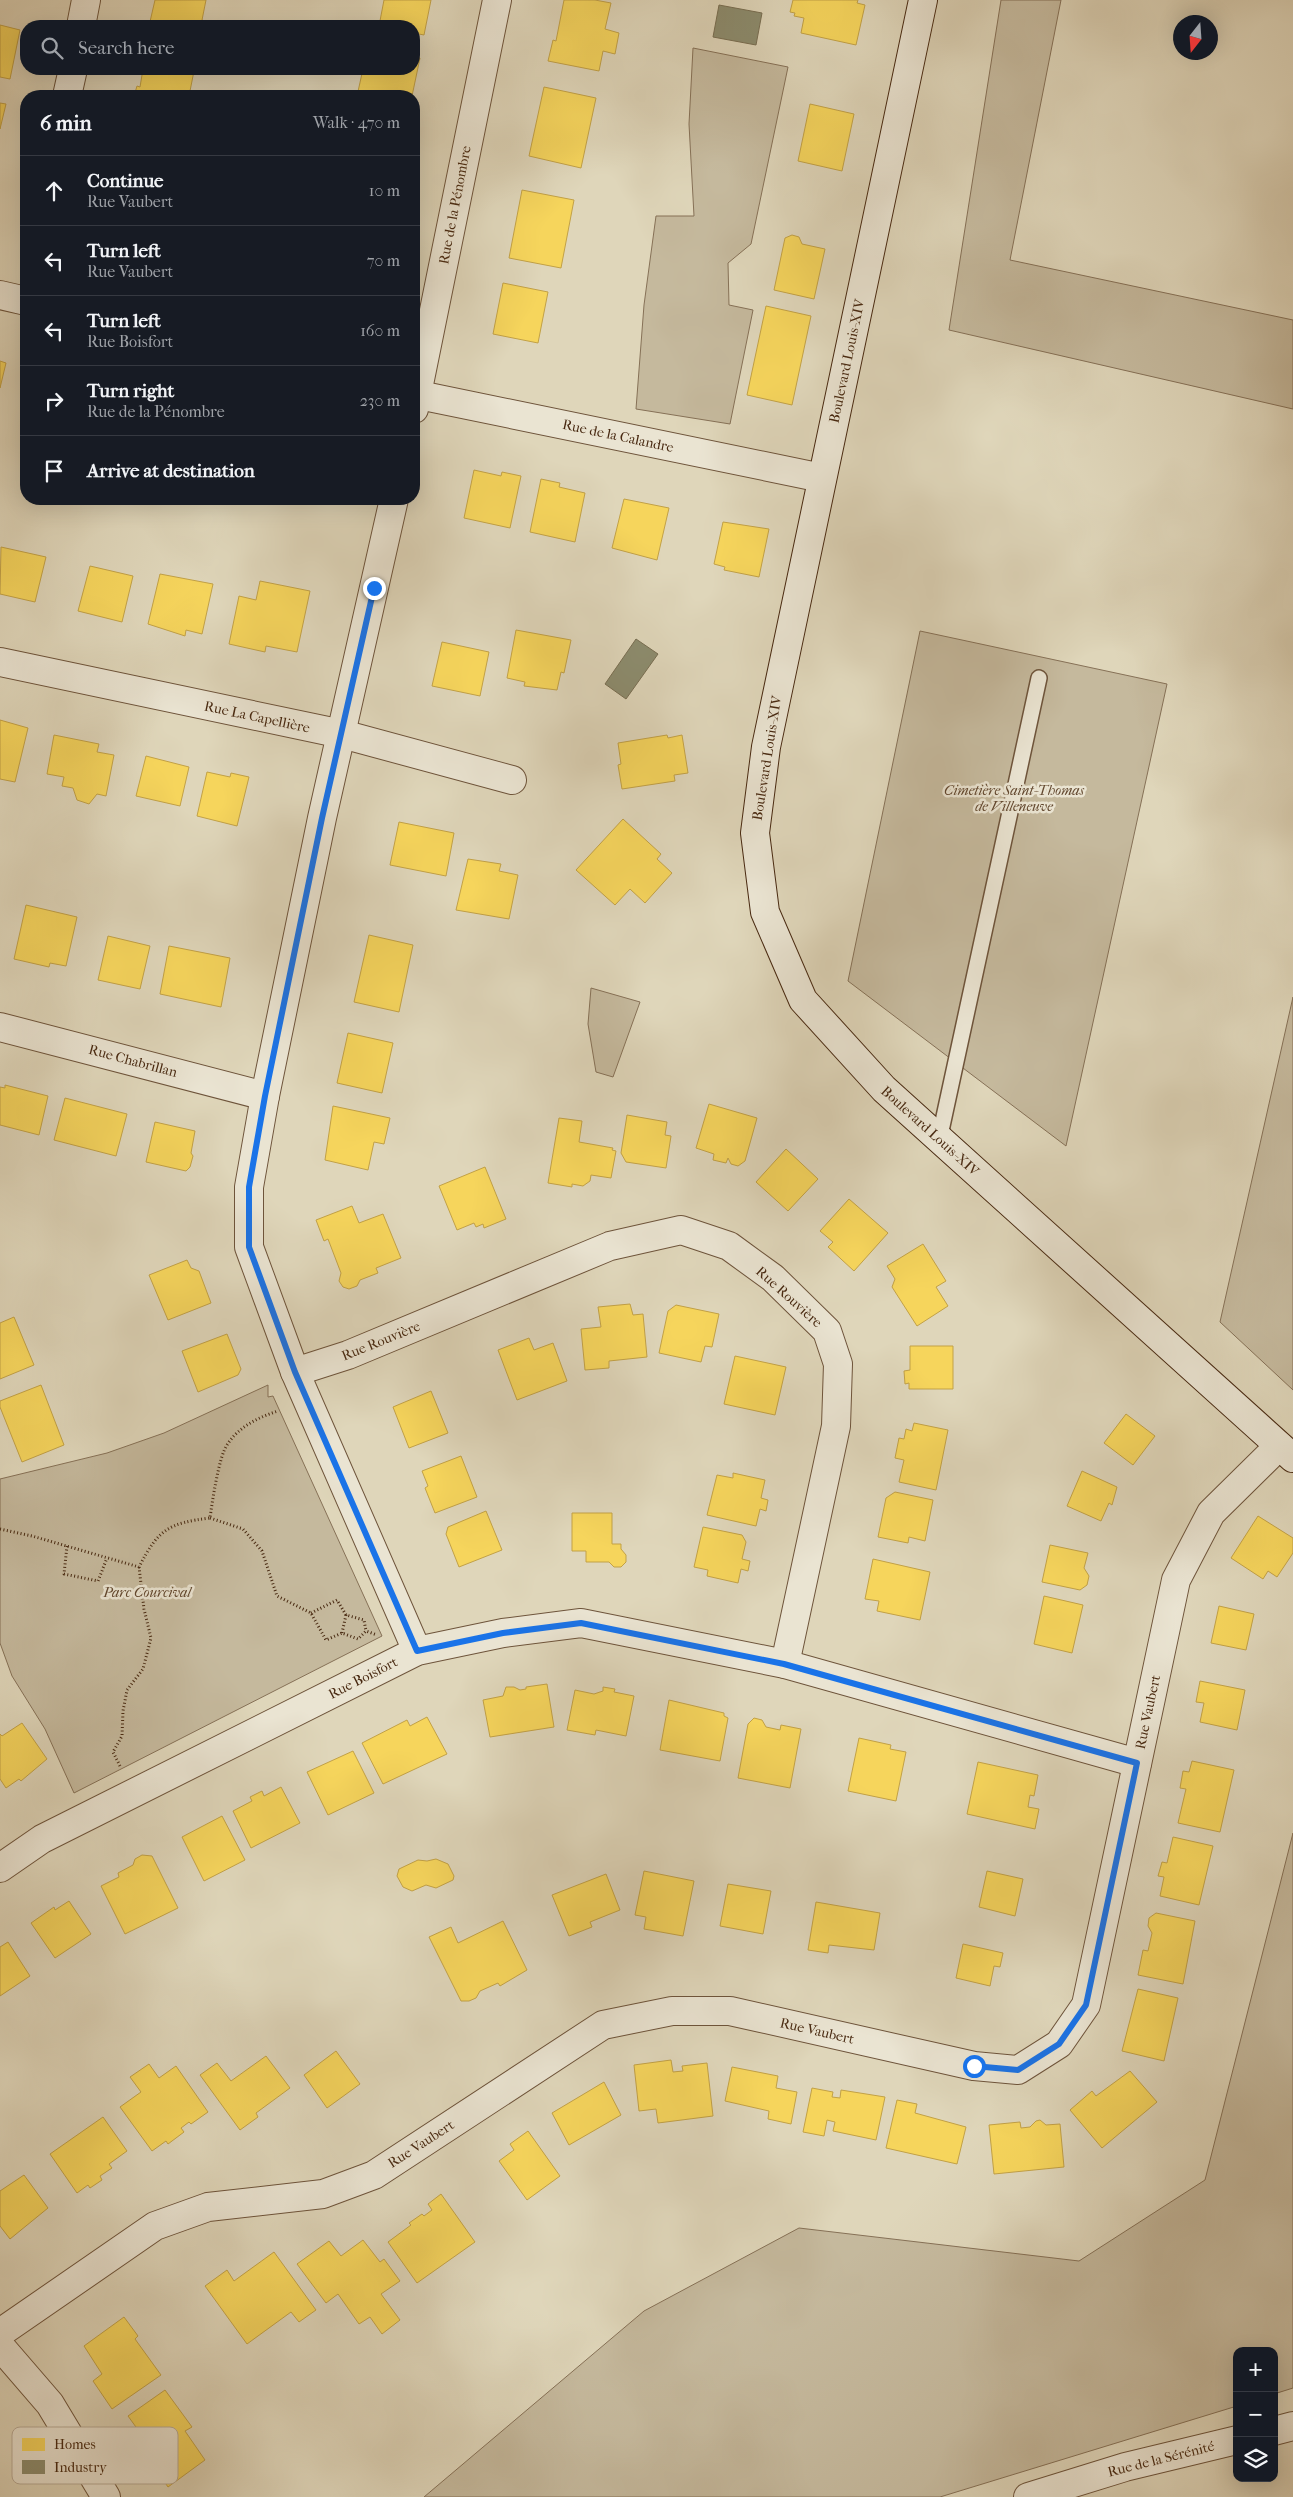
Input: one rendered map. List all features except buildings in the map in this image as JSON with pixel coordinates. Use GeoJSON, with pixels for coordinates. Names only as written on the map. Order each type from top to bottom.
{"type":"FeatureCollection","features":[{"type":"Feature","properties":{"kind":"street"},"geometry":{"type":"LineString","coordinates":[[82,20],[86,0]]}},
{"type":"Feature","properties":{"kind":"street","name":"Rue de la Pénombre"},"geometry":{"type":"LineString","coordinates":[[420,376],[497,0]]}},
{"type":"Feature","properties":{"kind":"street","name":"Boulevard Louis-XIV"},"geometry":{"type":"LineString","coordinates":[[923,0],[766,747],[755,833],[765,912],[803,1000],[884,1090],[1286,1452]]}},
{"type":"Feature","properties":{"kind":"street"},"geometry":{"type":"LineString","coordinates":[[68,90],[71,75]]}},
{"type":"Feature","properties":{"kind":"street"},"geometry":{"type":"LineString","coordinates":[[0,295],[20,299]]}},
{"type":"Feature","properties":{"kind":"street","name":"Rue de la Calandre"},"geometry":{"type":"LineString","coordinates":[[420,401],[822,478]]}},
{"type":"Feature","properties":{"kind":"street"},"geometry":{"type":"LineString","coordinates":[[393,505],[322,818],[265,1096],[249,1187],[249,1247],[307,1401],[417,1651]]}},
{"type":"Feature","properties":{"kind":"street","name":"Rue La Capellière"},"geometry":{"type":"LineString","coordinates":[[0,662],[342,734],[512,780]]}},
{"type":"Feature","properties":{"kind":"street","name":"Rue Chabrillan"},"geometry":{"type":"LineString","coordinates":[[0,1027],[265,1096]]}},
{"type":"Feature","properties":{"kind":"street","name":"Rue Rouvière"},"geometry":{"type":"LineString","coordinates":[[295,1372],[348,1355],[610,1246],[681,1230],[729,1246],[773,1278],[827,1332],[838,1364],[836,1426],[784,1664]]}},
{"type":"Feature","properties":{"kind":"street","name":"Rue Vaubert"},"geometry":{"type":"LineString","coordinates":[[0,2333],[155,2226],[208,2207],[323,2194],[374,2175],[603,2025],[672,2011],[730,2011],[974,2066],[1018,2070],[1059,2044],[1086,2005],[1176,1580],[1211,1513],[1286,1452]]}},
{"type":"Feature","properties":{"kind":"street","name":"Rue Boisfort"},"geometry":{"type":"LineString","coordinates":[[0,1868],[42,1839],[417,1651],[503,1633],[581,1623],[784,1664],[1137,1763]]}},
{"type":"Feature","properties":{"kind":"street"},"geometry":{"type":"LineString","coordinates":[[0,2346],[50,2404],[64,2427]]}},
{"type":"Feature","properties":{"kind":"street"},"geometry":{"type":"LineString","coordinates":[[1278,2430],[1293,2426]]}},
{"type":"Feature","properties":{"kind":"street","name":"Rue de la Sérénité"},"geometry":{"type":"LineString","coordinates":[[1028,2497],[1125,2467],[1233,2441]]}},
{"type":"Feature","properties":{"kind":"street"},"geometry":{"type":"LineString","coordinates":[[98,2484],[106,2497]]}},
{"type":"Feature","properties":{"kind":"lane"},"geometry":{"type":"LineString","coordinates":[[939,1140],[1040,678]]}},
{"type":"Feature","properties":{"kind":"path"},"geometry":{"type":"LineString","coordinates":[[210,1518],[214,1491],[226,1445],[254,1419],[307,1401]]}},
{"type":"Feature","properties":{"kind":"path"},"geometry":{"type":"LineString","coordinates":[[134,1794],[113,1752],[122,1736],[123,1711],[127,1690],[143,1668],[151,1638],[144,1609],[139,1567],[153,1541],[170,1528],[189,1520],[210,1518],[243,1530],[262,1551],[277,1596],[311,1613],[326,1640],[342,1633],[358,1639],[366,1631]]}},
{"type":"Feature","properties":{"kind":"path"},"geometry":{"type":"LineString","coordinates":[[0,1529],[139,1567]]}},
{"type":"Feature","properties":{"kind":"path"},"geometry":{"type":"LineString","coordinates":[[67,1546],[64,1574],[98,1581],[107,1558]]}},
{"type":"Feature","properties":{"kind":"path"},"geometry":{"type":"LineString","coordinates":[[311,1613],[337,1600],[346,1615],[342,1633]]}},
{"type":"Feature","properties":{"kind":"path"},"geometry":{"type":"LineString","coordinates":[[346,1615],[364,1620],[366,1631]]}},
{"type":"Feature","properties":{"kind":"path"},"geometry":{"type":"LineString","coordinates":[[366,1631],[417,1651]]}},
{"type":"Feature","properties":{"kind":"green space"},"geometry":{"type":"Polygon","coordinates":[[[1001,0],[1061,0],[1010,260],[1293,320],[1293,409],[949,330],[1001,0]]]}},
{"type":"Feature","properties":{"kind":"green space"},"geometry":{"type":"Polygon","coordinates":[[[693,48],[788,67],[751,244],[728,263],[729,305],[753,310],[730,424],[636,409],[644,305],[656,216],[694,216],[689,124],[693,48]]]}},
{"type":"Feature","properties":{"kind":"green space","name":"Cimetière Saint-Thomas de Villeneuve"},"geometry":{"type":"Polygon","coordinates":[[[920,631],[1167,684],[1066,1146],[848,981],[920,631]]]}},
{"type":"Feature","properties":{"kind":"green space"},"geometry":{"type":"Polygon","coordinates":[[[591,988],[640,1002],[613,1077],[596,1072],[588,1024],[591,988]]]}},
{"type":"Feature","properties":{"kind":"green space"},"geometry":{"type":"Polygon","coordinates":[[[1293,997],[1293,1390],[1220,1322],[1293,997]]]}},
{"type":"Feature","properties":{"kind":"green space","name":"Parc Courcival"},"geometry":{"type":"Polygon","coordinates":[[[268,1385],[268,1397],[273,1396],[382,1636],[74,1793],[45,1729],[12,1676],[0,1643],[0,1479],[107,1453],[164,1433],[268,1385]]]}},
{"type":"Feature","properties":{"kind":"green space"},"geometry":{"type":"Polygon","coordinates":[[[1293,1833],[1293,2388],[1278,2393],[1278,2347],[1233,2347],[1233,2407],[940,2497],[424,2497],[644,2311],[799,2228],[1079,2261],[1205,2180],[1293,1833]]]}},
{"type":"Feature","properties":{"kind":"route"},"geometry":{"type":"LineString","coordinates":[[374,588],[322,818],[265,1096],[249,1187],[249,1247],[295,1372],[417,1651],[503,1633],[581,1623],[784,1664],[1137,1763],[1086,2005],[1059,2044],[1018,2070],[974,2066]]}}]}
